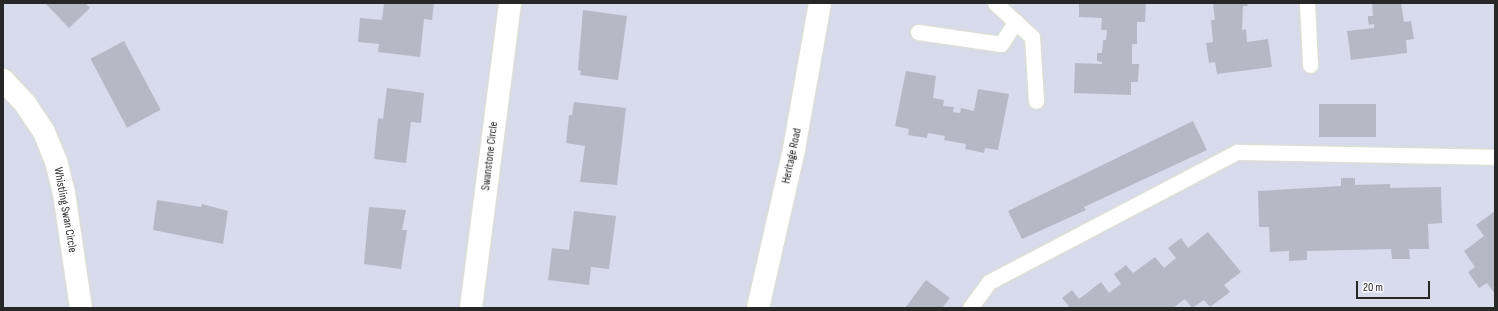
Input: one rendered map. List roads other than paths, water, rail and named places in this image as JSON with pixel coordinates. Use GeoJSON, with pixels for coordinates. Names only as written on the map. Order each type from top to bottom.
{"type":"FeatureCollection","features":[{"type":"Feature","properties":{"kind":"street","name":"Swanstone Circle"},"geometry":{"type":"LineString","coordinates":[[471,308],[510,3]]}},
{"type":"Feature","properties":{"kind":"street","name":"Heritage Road"},"geometry":{"type":"LineString","coordinates":[[758,308],[794,149],[820,3]]}},
{"type":"Feature","properties":{"kind":"street","name":"Whistling Swan Circle"},"geometry":{"type":"LineString","coordinates":[[3,80],[34,116],[44,132],[56,161],[64,193],[81,308]]}},
{"type":"Feature","properties":{"kind":"lane"},"geometry":{"type":"LineString","coordinates":[[995,3],[1027,30],[1033,41],[1036,101]]}},
{"type":"Feature","properties":{"kind":"lane"},"geometry":{"type":"LineString","coordinates":[[1307,3],[1310,65]]}},
{"type":"Feature","properties":{"kind":"lane"},"geometry":{"type":"LineString","coordinates":[[918,32],[1001,44],[1016,21]]}},
{"type":"Feature","properties":{"kind":"lane"},"geometry":{"type":"LineString","coordinates":[[970,308],[989,282],[1236,152],[1495,157]]}}]}
